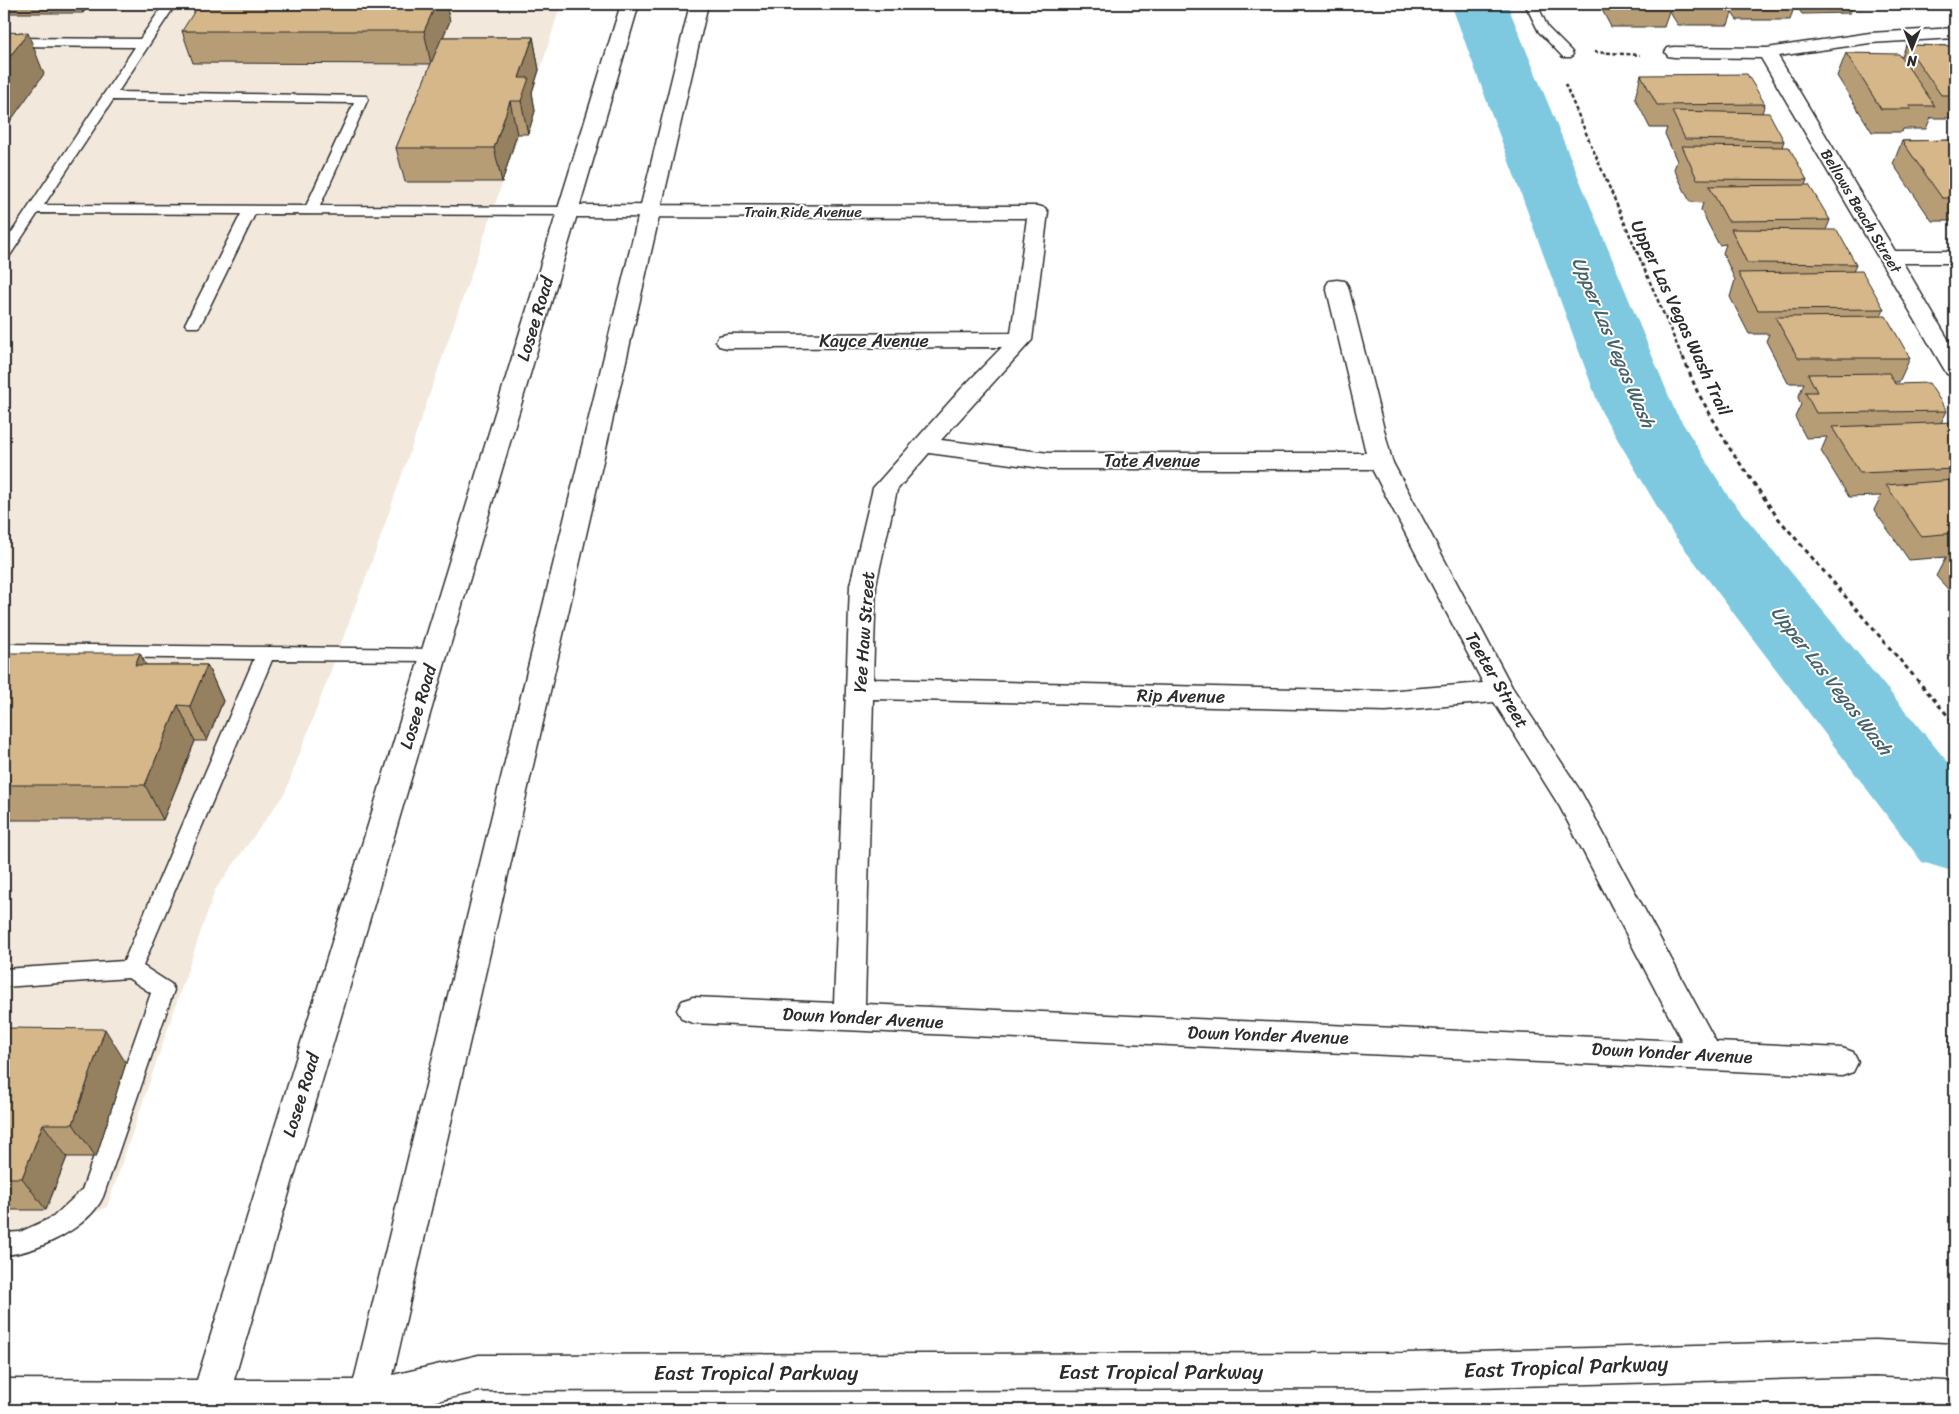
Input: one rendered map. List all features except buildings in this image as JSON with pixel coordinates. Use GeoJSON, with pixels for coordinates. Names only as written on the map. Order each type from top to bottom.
{"type":"FeatureCollection","features":[{"type":"Feature","properties":{"kind":"street","name":"Losee Road"},"geometry":{"type":"LineString","coordinates":[[207,1405],[630,4]]}},
{"type":"Feature","properties":{"kind":"street"},"geometry":{"type":"LineString","coordinates":[[371,1406],[699,4]]}},
{"type":"Feature","properties":{"kind":"street"},"geometry":{"type":"LineString","coordinates":[[1674,52],[1767,53],[1870,38],[1955,33]]}},
{"type":"Feature","properties":{"kind":"street","name":"Bellows Beach Street"},"geometry":{"type":"LineString","coordinates":[[1767,53],[1955,369]]}},
{"type":"Feature","properties":{"kind":"street","name":"Train Ride Avenue"},"geometry":{"type":"LineString","coordinates":[[568,212],[1038,212],[1021,340]]}},
{"type":"Feature","properties":{"kind":"street"},"geometry":{"type":"LineString","coordinates":[[1888,257],[1955,257]]}},
{"type":"Feature","properties":{"kind":"street","name":"Teeter Street"},"geometry":{"type":"LineString","coordinates":[[1337,286],[1380,461],[1501,692],[1570,800],[1706,1054]]}},
{"type":"Feature","properties":{"kind":"street","name":"Kayce Avenue"},"geometry":{"type":"LineString","coordinates":[[727,341],[1021,340]]}},
{"type":"Feature","properties":{"kind":"street","name":"Yee Haw Street"},"geometry":{"type":"LineString","coordinates":[[850,1017],[863,585],[885,488],[969,394],[1021,340]]}},
{"type":"Feature","properties":{"kind":"street","name":"Tate Avenue"},"geometry":{"type":"LineString","coordinates":[[924,445],[1049,461],[1380,461]]}},
{"type":"Feature","properties":{"kind":"street","name":"Rip Avenue"},"geometry":{"type":"LineString","coordinates":[[860,689],[1386,701],[1501,692]]}},
{"type":"Feature","properties":{"kind":"street","name":"Down Yonder Avenue"},"geometry":{"type":"LineString","coordinates":[[694,1010],[1706,1054],[1842,1062]]}},
{"type":"Feature","properties":{"kind":"street","name":"East Tropical Parkway"},"geometry":{"type":"LineString","coordinates":[[4,1397],[207,1405],[371,1406],[479,1373],[1407,1371],[1875,1358],[1955,1362]]}},
{"type":"Feature","properties":{"kind":"lane"},"geometry":{"type":"LineString","coordinates":[[4,254],[170,4]]}},
{"type":"Feature","properties":{"kind":"lane"},"geometry":{"type":"LineString","coordinates":[[1532,4],[1543,29],[1568,52]]}},
{"type":"Feature","properties":{"kind":"lane"},"geometry":{"type":"LineString","coordinates":[[4,42],[144,43]]}},
{"type":"Feature","properties":{"kind":"lane"},"geometry":{"type":"LineString","coordinates":[[109,96],[362,99],[311,210]]}},
{"type":"Feature","properties":{"kind":"lane"},"geometry":{"type":"LineString","coordinates":[[34,209],[568,212]]}},
{"type":"Feature","properties":{"kind":"lane"},"geometry":{"type":"LineString","coordinates":[[194,324],[250,210]]}},
{"type":"Feature","properties":{"kind":"lane"},"geometry":{"type":"LineString","coordinates":[[4,650],[434,655]]}},
{"type":"Feature","properties":{"kind":"lane"},"geometry":{"type":"LineString","coordinates":[[131,969],[266,652]]}},
{"type":"Feature","properties":{"kind":"lane"},"geometry":{"type":"LineString","coordinates":[[4,978],[131,969],[163,990],[91,1198],[61,1224],[21,1242],[4,1244]]}},
{"type":"Feature","properties":{"kind":"path"},"geometry":{"type":"LineString","coordinates":[[1568,52],[1637,56],[1674,52]]}},
{"type":"Feature","properties":{"kind":"path","name":"Upper Las Vegas Wash Trail"},"geometry":{"type":"LineString","coordinates":[[1568,52],[1562,65],[1564,82],[1697,391],[1730,449],[1778,518],[1955,724]]}},
{"type":"Feature","properties":{"kind":"shaded area"},"geometry":{"type":"Polygon","coordinates":[[[4,4],[561,4],[531,100],[375,553],[285,793],[215,890],[107,1207],[8,1255],[4,1255],[4,4]]]}},
{"type":"Feature","properties":{"kind":"waterway","name":"Upper Las Vegas Wash"},"geometry":{"type":"LineString","coordinates":[[1479,4],[1638,411],[1700,514],[1955,836]]}}]}
